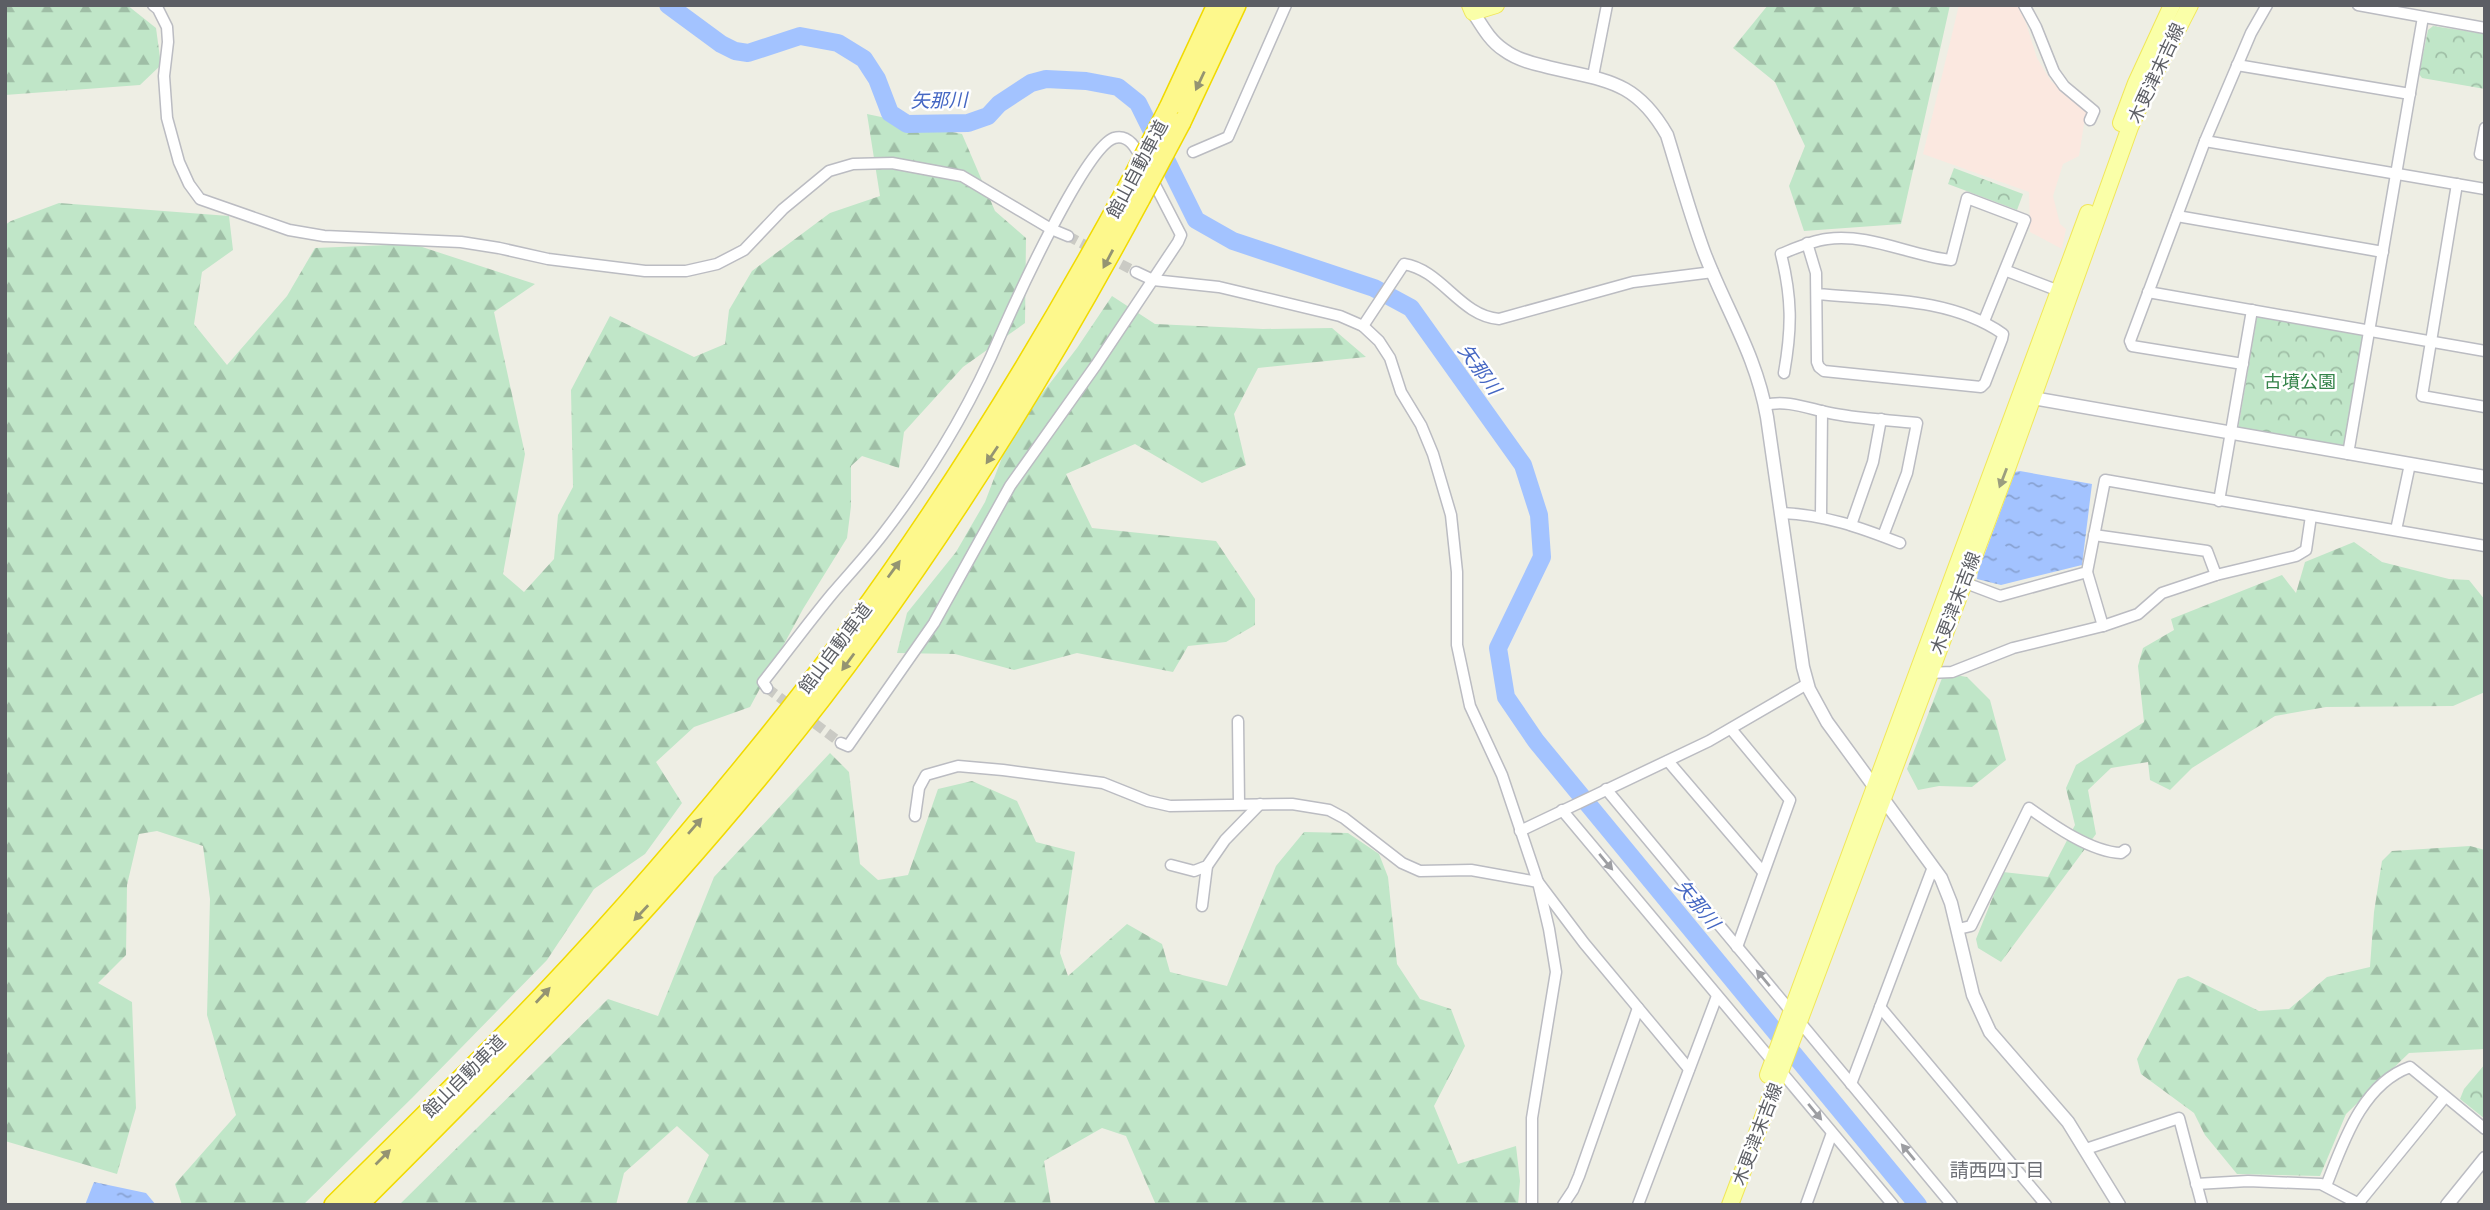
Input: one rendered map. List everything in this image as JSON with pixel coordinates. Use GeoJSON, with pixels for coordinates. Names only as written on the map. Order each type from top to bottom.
{"type":"FeatureCollection","features":[{"type":"Feature","properties":{"kind":"highway","name":"館山自動車道"},"geometry":{"type":"LineString","coordinates":[[1211,38],[1217,5]]}},
{"type":"Feature","properties":{"kind":"highway","name":"館山自動車道"},"geometry":{"type":"LineString","coordinates":[[358,1205],[515,1048],[715,830],[800,726],[916,570],[1006,434],[1082,307],[1134,193],[1211,38],[1236,5]]}},
{"type":"Feature","properties":{"kind":"highway","name":"館山自動車道"},"geometry":{"type":"LineString","coordinates":[[334,1205],[503,1038],[702,818],[762,744],[901,560],[950,489],[1134,193]]}},
{"type":"Feature","properties":{"kind":"main road"},"geometry":{"type":"LineString","coordinates":[[1472,9],[1496,5]]}},
{"type":"Feature","properties":{"kind":"main road","name":"木更津末吉線"},"geometry":{"type":"LineString","coordinates":[[1878,790],[1928,674],[1963,582],[2059,291],[2136,83],[2172,5]]}},
{"type":"Feature","properties":{"kind":"main road","name":"木更津末吉線"},"geometry":{"type":"LineString","coordinates":[[1730,1205],[1777,1066],[1878,790],[2026,397],[2130,127],[2190,5]]}},
{"type":"Feature","properties":{"kind":"main road","name":"木更津末吉線"},"geometry":{"type":"LineString","coordinates":[[1719,1205],[1777,1066]]}},
{"type":"Feature","properties":{"kind":"street"},"geometry":{"type":"LineString","coordinates":[[153,5],[158,9],[166,27],[168,42],[164,76],[167,118],[179,162],[189,184],[200,198],[289,229],[324,236],[461,242],[548,259],[645,271],[686,271],[709,267],[735,256],[820,176],[836,167],[892,163],[962,176],[1051,229],[1068,236]]}},
{"type":"Feature","properties":{"kind":"street"},"geometry":{"type":"LineString","coordinates":[[1193,152],[1228,136],[1286,5]]}},
{"type":"Feature","properties":{"kind":"street"},"geometry":{"type":"LineString","coordinates":[[1593,76],[1607,5]]}},
{"type":"Feature","properties":{"kind":"street"},"geometry":{"type":"LineString","coordinates":[[2024,5],[2054,72],[2064,86],[2094,111],[2090,120]]}},
{"type":"Feature","properties":{"kind":"street"},"geometry":{"type":"LineString","coordinates":[[2243,363],[2132,346],[2130,341],[2205,141],[2251,33],[2267,5]]}},
{"type":"Feature","properties":{"kind":"street"},"geometry":{"type":"LineString","coordinates":[[2358,5],[2485,28]]}},
{"type":"Feature","properties":{"kind":"street"},"geometry":{"type":"LineString","coordinates":[[1472,9],[1489,37],[1516,58],[1593,76],[1633,92],[1658,119],[1667,135],[1704,253],[1754,362],[1765,405],[1807,684],[1827,722],[1933,867],[1948,893],[1967,977],[1990,1032],[2063,1115],[2117,1204]]}},
{"type":"Feature","properties":{"kind":"street"},"geometry":{"type":"LineString","coordinates":[[2348,454],[2423,17]]}},
{"type":"Feature","properties":{"kind":"street"},"geometry":{"type":"LineString","coordinates":[[2237,65],[2410,94]]}},
{"type":"Feature","properties":{"kind":"street"},"geometry":{"type":"LineString","coordinates":[[2485,128],[2480,155],[2485,155]]}},
{"type":"Feature","properties":{"kind":"street"},"geometry":{"type":"LineString","coordinates":[[766,688],[763,682],[831,595],[881,537],[938,455],[981,382],[1020,291],[1051,229],[1096,151],[1113,138],[1128,140],[1138,152],[1181,235],[1096,365],[1010,486],[973,550],[953,593],[902,671],[848,746],[841,743]]}},
{"type":"Feature","properties":{"kind":"street"},"geometry":{"type":"LineString","coordinates":[[2205,141],[2485,189]]}},
{"type":"Feature","properties":{"kind":"street"},"geometry":{"type":"LineString","coordinates":[[2457,184],[2422,396],[2485,407]]}},
{"type":"Feature","properties":{"kind":"street"},"geometry":{"type":"LineString","coordinates":[[1784,373],[1791,334],[1789,284],[1781,254],[1807,243],[1830,238],[1868,241],[1928,257],[1951,260],[1968,198],[2025,220],[2007,271],[1984,321]]}},
{"type":"Feature","properties":{"kind":"street"},"geometry":{"type":"LineString","coordinates":[[2177,216],[2383,252]]}},
{"type":"Feature","properties":{"kind":"street"},"geometry":{"type":"LineString","coordinates":[[1807,243],[1816,273],[1817,362],[1824,371],[1981,387],[1985,383],[2003,334],[1984,321],[1938,306],[1817,294]]}},
{"type":"Feature","properties":{"kind":"street"},"geometry":{"type":"LineString","coordinates":[[1363,326],[1404,264],[1420,267],[1466,305],[1477,312],[1499,319],[1633,282],[1713,272]]}},
{"type":"Feature","properties":{"kind":"street"},"geometry":{"type":"LineString","coordinates":[[2007,271],[2059,291]]}},
{"type":"Feature","properties":{"kind":"street"},"geometry":{"type":"LineString","coordinates":[[1136,272],[1153,279],[1219,287],[1340,316],[1363,326],[1379,341],[1390,358],[1401,392],[1422,425],[1433,454],[1453,529],[1457,572],[1457,645],[1470,706],[1502,775],[1538,882],[1556,972],[1532,1118],[1532,1205]]}},
{"type":"Feature","properties":{"kind":"street"},"geometry":{"type":"LineString","coordinates":[[2148,292],[2485,351]]}},
{"type":"Feature","properties":{"kind":"street"},"geometry":{"type":"LineString","coordinates":[[2220,501],[2252,310]]}},
{"type":"Feature","properties":{"kind":"street"},"geometry":{"type":"LineString","coordinates":[[2026,397],[2485,477]]}},
{"type":"Feature","properties":{"kind":"street"},"geometry":{"type":"LineString","coordinates":[[1765,405],[1780,402],[1822,411],[1917,423],[1907,473],[1883,536]]}},
{"type":"Feature","properties":{"kind":"street"},"geometry":{"type":"LineString","coordinates":[[1821,516],[1822,411]]}},
{"type":"Feature","properties":{"kind":"street"},"geometry":{"type":"LineString","coordinates":[[1851,525],[1873,462],[1881,419]]}},
{"type":"Feature","properties":{"kind":"street"},"geometry":{"type":"LineString","coordinates":[[2396,530],[2410,464]]}},
{"type":"Feature","properties":{"kind":"street"},"geometry":{"type":"LineString","coordinates":[[2103,626],[2087,572],[2105,480],[2485,546]]}},
{"type":"Feature","properties":{"kind":"street"},"geometry":{"type":"LineString","coordinates":[[1782,513],[1821,516],[1900,543]]}},
{"type":"Feature","properties":{"kind":"street"},"geometry":{"type":"LineString","coordinates":[[1928,674],[1952,672],[2013,649],[2103,626],[2138,614],[2162,593],[2217,575],[2296,556],[2306,550],[2311,516]]}},
{"type":"Feature","properties":{"kind":"street"},"geometry":{"type":"LineString","coordinates":[[2094,535],[2207,551],[2217,575]]}},
{"type":"Feature","properties":{"kind":"street"},"geometry":{"type":"LineString","coordinates":[[1963,582],[2000,596],[2087,572]]}},
{"type":"Feature","properties":{"kind":"street"},"geometry":{"type":"LineString","coordinates":[[1521,831],[1731,729],[1807,684]]}},
{"type":"Feature","properties":{"kind":"street"},"geometry":{"type":"LineString","coordinates":[[1238,721],[1239,803]]}},
{"type":"Feature","properties":{"kind":"street"},"geometry":{"type":"LineString","coordinates":[[1731,729],[1790,800],[1737,947]]}},
{"type":"Feature","properties":{"kind":"street"},"geometry":{"type":"LineString","coordinates":[[1668,761],[1763,872]]}},
{"type":"Feature","properties":{"kind":"street"},"geometry":{"type":"LineString","coordinates":[[915,816],[919,788],[926,775],[958,766],[1103,783],[1170,806],[1292,804],[1329,810],[1402,863],[1420,871],[1471,870],[1538,882],[1584,943],[1689,1069]]}},
{"type":"Feature","properties":{"kind":"street"},"geometry":{"type":"LineString","coordinates":[[1603,791],[1952,1205]]}},
{"type":"Feature","properties":{"kind":"street"},"geometry":{"type":"LineString","coordinates":[[1202,906],[1207,866],[1225,840],[1260,804]]}},
{"type":"Feature","properties":{"kind":"street"},"geometry":{"type":"LineString","coordinates":[[1566,808],[1717,996],[1893,1205]]}},
{"type":"Feature","properties":{"kind":"street"},"geometry":{"type":"LineString","coordinates":[[1958,929],[1971,926],[2028,808],[2069,835],[2110,851],[2121,853],[2125,850]]}},
{"type":"Feature","properties":{"kind":"street"},"geometry":{"type":"LineString","coordinates":[[1171,865],[1194,871],[1207,866]]}},
{"type":"Feature","properties":{"kind":"street"},"geometry":{"type":"LineString","coordinates":[[1851,1084],[1933,867]]}},
{"type":"Feature","properties":{"kind":"street"},"geometry":{"type":"LineString","coordinates":[[1638,1205],[1717,996]]}},
{"type":"Feature","properties":{"kind":"street"},"geometry":{"type":"LineString","coordinates":[[1880,1007],[2046,1205]]}},
{"type":"Feature","properties":{"kind":"street"},"geometry":{"type":"LineString","coordinates":[[1563,1205],[1580,1176],[1638,1008]]}},
{"type":"Feature","properties":{"kind":"street"},"geometry":{"type":"LineString","coordinates":[[2326,1186],[2346,1133],[2374,1092],[2395,1072],[2410,1066],[2485,1129]]}},
{"type":"Feature","properties":{"kind":"street"},"geometry":{"type":"LineString","coordinates":[[2196,1184],[2291,1181],[2326,1186],[2358,1204],[2445,1097]]}},
{"type":"Feature","properties":{"kind":"street"},"geometry":{"type":"LineString","coordinates":[[2085,1149],[2179,1118],[2202,1205]]}},
{"type":"Feature","properties":{"kind":"street"},"geometry":{"type":"LineString","coordinates":[[1808,1203],[1832,1133]]}},
{"type":"Feature","properties":{"kind":"street"},"geometry":{"type":"LineString","coordinates":[[2447,1205],[2485,1158]]}},
{"type":"Feature","properties":{"kind":"shaded area"},"geometry":{"type":"Polygon","coordinates":[[[1959,5],[2017,5],[2037,58],[2051,81],[2088,111],[2079,156],[2063,164],[2053,196],[2060,224],[2066,229],[2062,249],[2030,232],[2029,192],[1923,154],[1959,5]]]}},
{"type":"Feature","properties":{"kind":"green space"},"geometry":{"type":"Polygon","coordinates":[[[5,5],[127,5],[156,28],[161,65],[140,85],[5,95],[5,5]]]}},
{"type":"Feature","properties":{"kind":"green space"},"geometry":{"type":"Polygon","coordinates":[[[1768,5],[1950,5],[1901,224],[1804,231],[1789,186],[1805,146],[1775,82],[1733,48],[1768,5]]]}},
{"type":"Feature","properties":{"kind":"green space"},"geometry":{"type":"Polygon","coordinates":[[[2433,26],[2485,34],[2485,89],[2422,78],[2419,74],[2428,30],[2433,26]]]}},
{"type":"Feature","properties":{"kind":"green space"},"geometry":{"type":"Polygon","coordinates":[[[867,114],[962,134],[995,211],[1026,238],[1025,323],[963,367],[904,432],[899,468],[862,456],[851,466],[851,506],[847,538],[803,609],[750,707],[694,727],[656,762],[682,803],[645,854],[594,889],[547,960],[303,1205],[182,1205],[175,1184],[236,1115],[207,1015],[210,899],[203,846],[157,831],[139,834],[127,885],[126,955],[98,983],[132,1002],[136,1108],[117,1174],[5,1141],[5,225],[59,203],[229,216],[233,250],[202,272],[194,324],[227,365],[287,296],[315,248],[413,244],[535,284],[494,312],[525,454],[503,574],[524,592],[554,559],[558,515],[573,487],[571,390],[610,316],[694,357],[725,344],[729,310],[752,271],[830,213],[880,196],[867,114]]]}},
{"type":"Feature","properties":{"kind":"green space"},"geometry":{"type":"Polygon","coordinates":[[[1954,168],[2023,194],[2017,210],[1948,184],[1954,168]]]}},
{"type":"Feature","properties":{"kind":"green space"},"geometry":{"type":"Polygon","coordinates":[[[1112,296],[1155,324],[1263,329],[1332,328],[1366,357],[1258,368],[1234,414],[1246,465],[1202,483],[1135,444],[1066,474],[1092,528],[1216,541],[1255,599],[1255,625],[1226,642],[1188,646],[1173,672],[1077,653],[1014,670],[955,654],[897,653],[907,613],[956,552],[985,502],[1011,434],[1077,348],[1112,296]]]}},
{"type":"Feature","properties":{"kind":"green space","name":"古墳公園"},"geometry":{"type":"Polygon","coordinates":[[[2257,316],[2363,334],[2344,446],[2238,429],[2257,316]]]}},
{"type":"Feature","properties":{"kind":"green space"},"geometry":{"type":"Polygon","coordinates":[[[2354,542],[2382,562],[2449,579],[2469,580],[2485,600],[2485,692],[2453,706],[2326,707],[2275,716],[2192,768],[2170,790],[2150,780],[2148,762],[2111,768],[2088,790],[2096,834],[2001,962],[1978,948],[1976,939],[2003,872],[2048,877],[2075,825],[2066,788],[2076,765],[2144,722],[2138,666],[2143,648],[2174,630],[2171,619],[2282,575],[2296,593],[2305,562],[2354,542]]]}},
{"type":"Feature","properties":{"kind":"green space"},"geometry":{"type":"Polygon","coordinates":[[[1944,673],[1967,677],[1990,700],[2006,760],[1972,787],[1939,786],[1918,790],[1907,769],[1944,673]]]}},
{"type":"Feature","properties":{"kind":"green space"},"geometry":{"type":"Polygon","coordinates":[[[830,753],[849,772],[860,864],[878,880],[908,875],[938,789],[972,781],[1017,801],[1036,842],[1075,852],[1060,953],[1068,976],[1127,924],[1162,944],[1170,972],[1227,986],[1276,866],[1304,832],[1348,833],[1379,854],[1388,877],[1397,964],[1420,999],[1451,1009],[1465,1046],[1434,1106],[1458,1164],[1516,1146],[1520,1181],[1518,1205],[1156,1205],[1126,1136],[1102,1128],[1044,1161],[1051,1205],[686,1205],[709,1155],[677,1126],[624,1173],[616,1205],[399,1205],[608,999],[658,1016],[714,877],[830,753]]]}},
{"type":"Feature","properties":{"kind":"green space"},"geometry":{"type":"Polygon","coordinates":[[[2470,846],[2485,850],[2485,1049],[2409,1053],[2346,1114],[2320,1176],[2237,1174],[2205,1135],[2194,1113],[2141,1074],[2137,1059],[2178,979],[2188,976],[2259,1011],[2289,1009],[2327,977],[2370,967],[2374,912],[2382,861],[2392,851],[2470,846]]]}},
{"type":"Feature","properties":{"kind":"green space"},"geometry":{"type":"Polygon","coordinates":[[[2485,1064],[2485,1119],[2460,1099],[2464,1089],[2485,1064]]]}},
{"type":"Feature","properties":{"kind":"water"},"geometry":{"type":"Polygon","coordinates":[[[2015,472],[2092,484],[2082,565],[2001,585],[1977,579],[2015,472]]]}},
{"type":"Feature","properties":{"kind":"water"},"geometry":{"type":"Polygon","coordinates":[[[94,1182],[146,1193],[156,1205],[85,1205],[94,1182]]]}},
{"type":"Feature","properties":{"kind":"waterway","name":"矢那川"},"geometry":{"type":"LineString","coordinates":[[668,5],[721,44],[735,51],[748,53],[800,36],[838,43],[864,59],[877,79],[890,113],[907,124],[968,123],[988,116],[999,104],[1031,83],[1046,79],[1086,81],[1118,87],[1138,103],[1196,220],[1233,241],[1374,288],[1411,308],[1523,465],[1539,515],[1542,557],[1498,648],[1506,697],[1536,741],[1918,1205]]}},
{"type":"Feature","properties":{"kind":"tunnel"},"geometry":{"type":"LineString","coordinates":[[1068,236],[1136,272]]}},
{"type":"Feature","properties":{"kind":"tunnel"},"geometry":{"type":"LineString","coordinates":[[767,688],[841,743]]}},
{"type":"Feature","properties":{"kind":"district","name":"請西四丁目"},"geometry":{"type":"Point","coordinates":[1997,1170]}}]}
